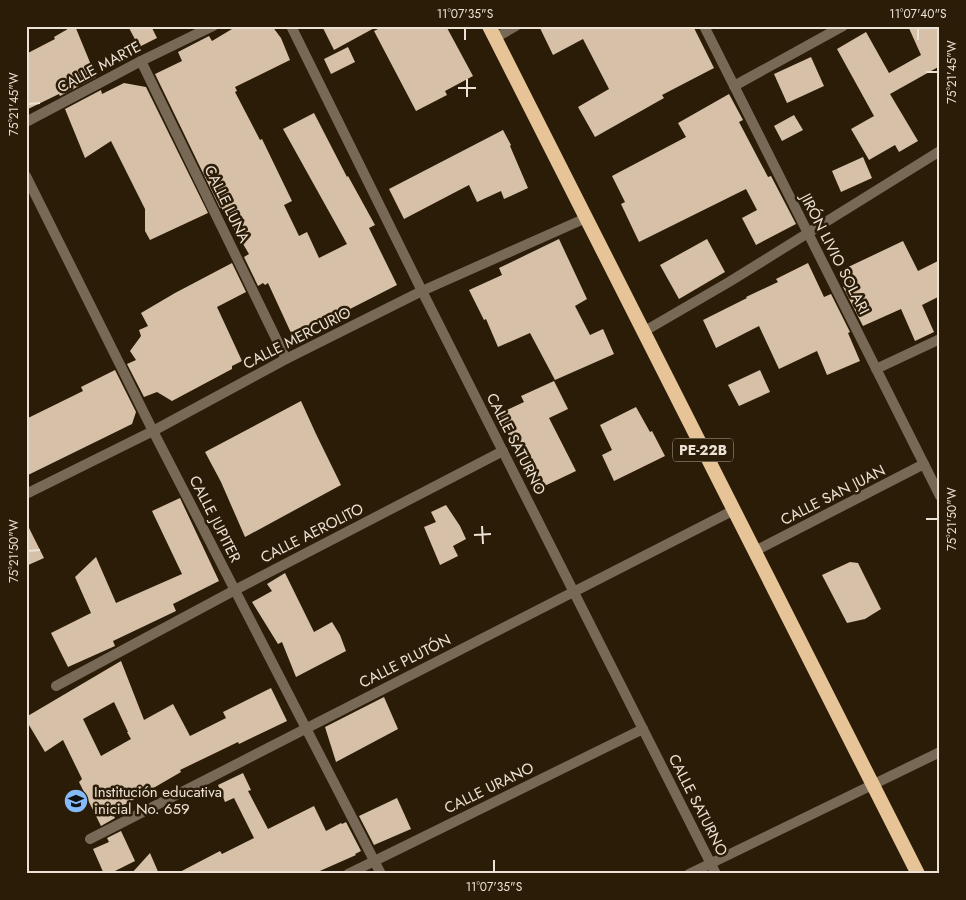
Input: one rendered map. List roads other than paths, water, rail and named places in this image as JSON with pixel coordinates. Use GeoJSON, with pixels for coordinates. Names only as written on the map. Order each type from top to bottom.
{"type":"FeatureCollection","features":[{"type":"Feature","properties":{"kind":"highway","name":"PE-22B"},"geometry":{"type":"LineString","coordinates":[[492,32],[918,874]]}},
{"type":"Feature","properties":{"kind":"street","name":"CALLE MARTE"},"geometry":{"type":"LineString","coordinates":[[26,122],[141,61],[213,26]]}},
{"type":"Feature","properties":{"kind":"street","name":"CALLE SATURNO"},"geometry":{"type":"LineString","coordinates":[[291,26],[422,291],[716,874]]}},
{"type":"Feature","properties":{"kind":"street"},"geometry":{"type":"LineString","coordinates":[[492,32],[516,26]]}},
{"type":"Feature","properties":{"kind":"street","name":"JIRÓN LIVIO SOLARI"},"geometry":{"type":"LineString","coordinates":[[704,26],[940,496]]}},
{"type":"Feature","properties":{"kind":"street"},"geometry":{"type":"LineString","coordinates":[[734,86],[843,26]]}},
{"type":"Feature","properties":{"kind":"street","name":"CALLE LUNA"},"geometry":{"type":"LineString","coordinates":[[141,61],[286,359]]}},
{"type":"Feature","properties":{"kind":"street"},"geometry":{"type":"LineString","coordinates":[[643,332],[729,282],[940,151]]}},
{"type":"Feature","properties":{"kind":"street","name":"CALLE JUPITER"},"geometry":{"type":"LineString","coordinates":[[26,176],[153,431],[382,874]]}},
{"type":"Feature","properties":{"kind":"street","name":"CALLE MERCURIO"},"geometry":{"type":"LineString","coordinates":[[26,494],[153,431],[286,359],[422,291],[586,218]]}},
{"type":"Feature","properties":{"kind":"street"},"geometry":{"type":"LineString","coordinates":[[876,369],[940,339]]}},
{"type":"Feature","properties":{"kind":"street","name":"CALLE AEROLITO"},"geometry":{"type":"LineString","coordinates":[[56,686],[235,590],[503,451]]}},
{"type":"Feature","properties":{"kind":"street","name":"CALLE SAN JUAN"},"geometry":{"type":"LineString","coordinates":[[755,551],[924,464]]}},
{"type":"Feature","properties":{"kind":"street","name":"CALLE PLUTÓN"},"geometry":{"type":"LineString","coordinates":[[90,839],[734,510]]}},
{"type":"Feature","properties":{"kind":"street","name":"CALLE URANO"},"geometry":{"type":"LineString","coordinates":[[348,874],[643,729]]}},
{"type":"Feature","properties":{"kind":"street"},"geometry":{"type":"LineString","coordinates":[[689,874],[940,752]]}},
{"type":"Feature","properties":{"kind":"place","name":"Institución educativa inicial No. 659"},"geometry":{"type":"Point","coordinates":[76,801]}}]}
